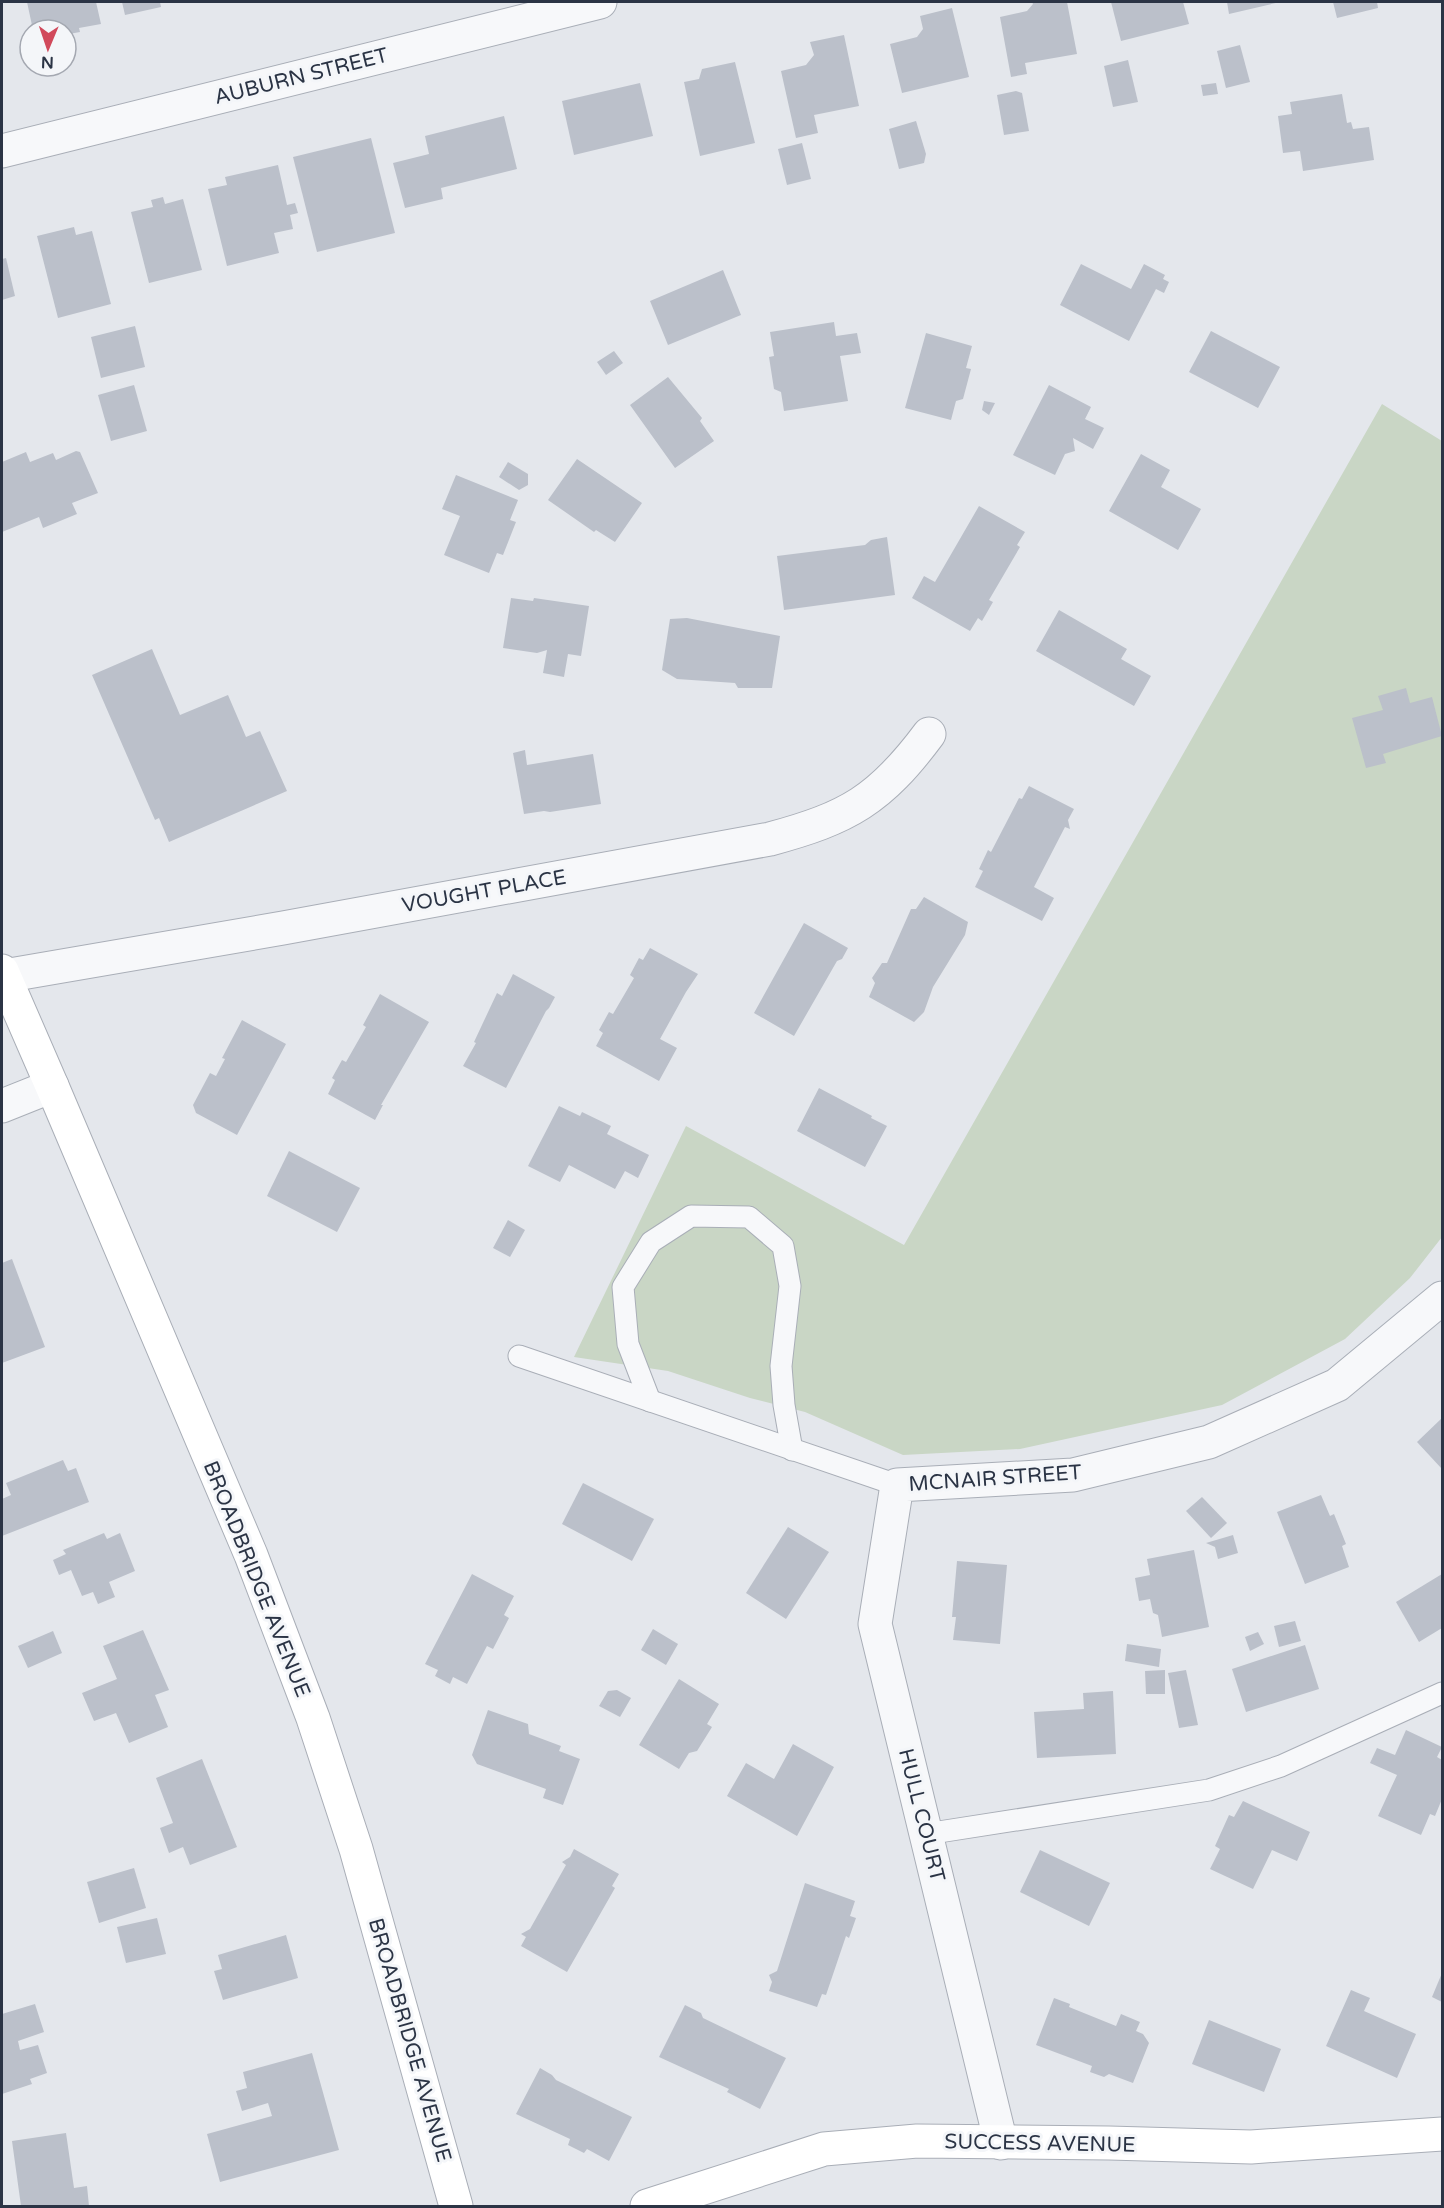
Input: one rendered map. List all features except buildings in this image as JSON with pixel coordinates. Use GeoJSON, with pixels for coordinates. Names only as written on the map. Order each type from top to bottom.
{"type":"FeatureCollection","features":[{"type":"Feature","properties":{"kind":"main road","name":"BROADBRIDGE AVENUE"},"geometry":{"type":"LineString","coordinates":[[2,973],[246,1545],[313,1718],[356,1848],[456,2206]]}},
{"type":"Feature","properties":{"kind":"main road","name":"SUCCESS AVENUE"},"geometry":{"type":"LineString","coordinates":[[647,2206],[824,2150],[917,2141],[1251,2147],[1443,2134]]}},
{"type":"Feature","properties":{"kind":"street","name":"AUBURN STREET"},"geometry":{"type":"LineString","coordinates":[[2,150],[600,2]]}},
{"type":"Feature","properties":{"kind":"street","name":"VOUGHT PLACE"},"geometry":{"type":"LineString","coordinates":[[2,973],[283,928],[770,839],[835,819],[865,801],[892,778],[929,734]]}},
{"type":"Feature","properties":{"kind":"street"},"geometry":{"type":"LineString","coordinates":[[2,1106],[52,1086]]}},
{"type":"Feature","properties":{"kind":"street","name":"MCNAIR STREET"},"geometry":{"type":"LineString","coordinates":[[897,1485],[1073,1475],[1209,1442],[1337,1385],[1443,1298]]}},
{"type":"Feature","properties":{"kind":"street","name":"HULL COURT"},"geometry":{"type":"LineString","coordinates":[[897,1485],[875,1624],[1001,2143]]}},
{"type":"Feature","properties":{"kind":"lane"},"geometry":{"type":"LineString","coordinates":[[650,1401],[628,1344],[623,1287],[651,1242],[691,1216],[749,1217],[783,1245],[787,1266],[790,1286],[781,1366],[783,1405],[792,1450]]}},
{"type":"Feature","properties":{"kind":"lane"},"geometry":{"type":"LineString","coordinates":[[519,1356],[897,1485]]}},
{"type":"Feature","properties":{"kind":"lane"},"geometry":{"type":"LineString","coordinates":[[926,1834],[1209,1790],[1281,1766],[1443,1693]]}},
{"type":"Feature","properties":{"kind":"green space"},"geometry":{"type":"Polygon","coordinates":[[[1382,404],[1442,441],[1442,1237],[1410,1278],[1345,1339],[1222,1405],[1020,1449],[903,1455],[805,1412],[750,1398],[668,1371],[574,1357],[686,1126],[904,1245],[1382,404]]]}}]}
